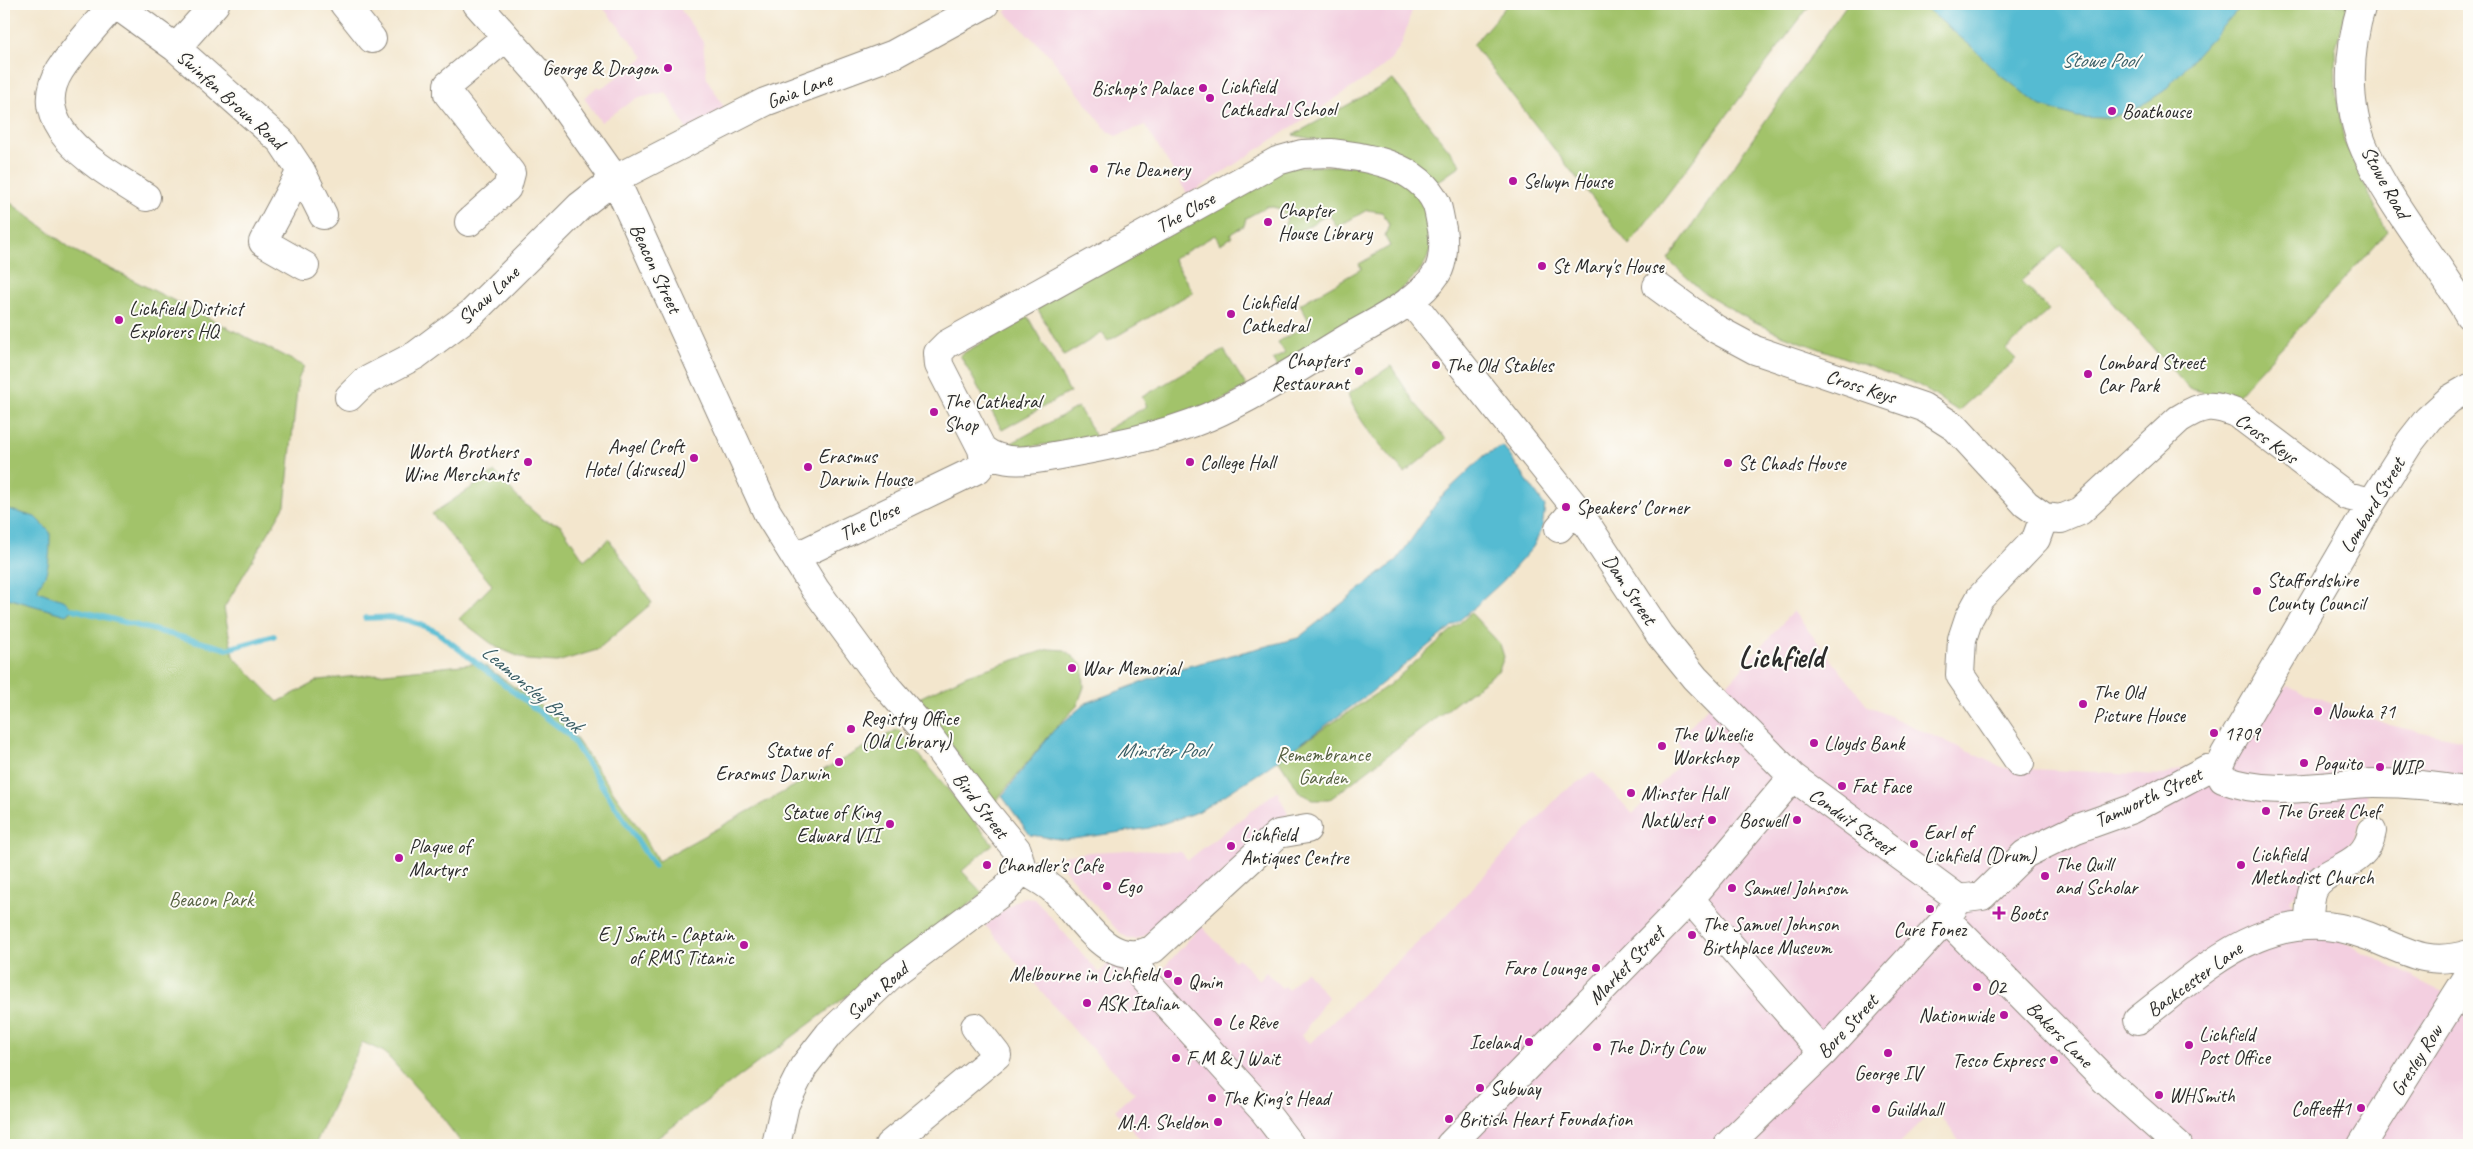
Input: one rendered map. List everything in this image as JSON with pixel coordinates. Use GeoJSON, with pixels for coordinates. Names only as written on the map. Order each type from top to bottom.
{"type":"FeatureCollection","features":[{"type":"Feature","properties":{"kind":"street","name":"Swinfen Broun Road"},"geometry":{"type":"LineString","coordinates":[[114,4],[176,48],[281,141],[301,171],[323,215]]}},
{"type":"Feature","properties":{"kind":"street"},"geometry":{"type":"LineString","coordinates":[[114,4],[60,71],[52,90],[51,107],[57,126],[71,144],[146,197]]}},
{"type":"Feature","properties":{"kind":"street"},"geometry":{"type":"LineString","coordinates":[[176,48],[215,4]]}},
{"type":"Feature","properties":{"kind":"street"},"geometry":{"type":"LineString","coordinates":[[344,4],[372,39]]}},
{"type":"Feature","properties":{"kind":"street","name":"Beacon Street"},"geometry":{"type":"LineString","coordinates":[[477,4],[547,82],[615,179],[768,512],[796,556]]}},
{"type":"Feature","properties":{"kind":"street","name":"Gaia Lane"},"geometry":{"type":"LineString","coordinates":[[615,179],[765,102],[894,54],[984,4]]}},
{"type":"Feature","properties":{"kind":"street","name":"Stowe Road"},"geometry":{"type":"LineString","coordinates":[[2362,4],[2356,24],[2350,84],[2365,149],[2386,188],[2469,315]]}},
{"type":"Feature","properties":{"kind":"street"},"geometry":{"type":"LineString","coordinates":[[469,222],[507,188],[511,173],[448,94],[448,85],[506,37]]}},
{"type":"Feature","properties":{"kind":"street","name":"The Close"},"geometry":{"type":"LineString","coordinates":[[796,556],[978,469],[984,460],[982,449],[939,365],[938,353],[956,339],[1277,161],[1302,154],[1332,153],[1363,156],[1397,166],[1420,183],[1436,202],[1444,240],[1438,272],[1410,300],[1270,384],[1209,416],[1172,430],[1108,446],[1024,461],[993,458],[982,449]]}},
{"type":"Feature","properties":{"kind":"street"},"geometry":{"type":"LineString","coordinates":[[301,171],[263,242],[305,266]]}},
{"type":"Feature","properties":{"kind":"street","name":"Shaw Lane"},"geometry":{"type":"LineString","coordinates":[[349,397],[364,382],[416,355],[472,314],[580,206],[615,179]]}},
{"type":"Feature","properties":{"kind":"street","name":"Cross Keys"},"geometry":{"type":"LineString","coordinates":[[1657,286],[1716,329],[1755,350],[1923,407],[1956,428],[2026,504],[2044,517],[2061,519],[2080,511],[2179,419],[2194,409],[2218,406],[2238,414],[2347,496],[2372,502]]}},
{"type":"Feature","properties":{"kind":"street","name":"Dam Street"},"geometry":{"type":"LineString","coordinates":[[1410,300],[1481,390],[1568,518],[1695,678],[1793,777]]}},
{"type":"Feature","properties":{"kind":"street","name":"Lombard Street"},"geometry":{"type":"LineString","coordinates":[[2220,768],[2225,754],[2372,502],[2410,442],[2428,419],[2450,399],[2469,388]]}},
{"type":"Feature","properties":{"kind":"street"},"geometry":{"type":"LineString","coordinates":[[2020,763],[1960,675],[1959,660],[1962,639],[1976,604],[2036,539],[2044,517]]}},
{"type":"Feature","properties":{"kind":"street","name":"Bird Street"},"geometry":{"type":"LineString","coordinates":[[796,556],[814,588],[886,686],[922,727],[984,810],[1017,850],[1022,870]]}},
{"type":"Feature","properties":{"kind":"street","name":"Tamworth Street"},"geometry":{"type":"LineString","coordinates":[[1953,909],[1982,896],[2025,854],[2076,829],[2132,809],[2207,769],[2220,768],[2223,779],[2252,788],[2375,783],[2447,787],[2469,792]]}},
{"type":"Feature","properties":{"kind":"street","name":"Market Street"},"geometry":{"type":"LineString","coordinates":[[1450,1145],[1690,899],[1793,777]]}},
{"type":"Feature","properties":{"kind":"street","name":"Conduit Street"},"geometry":{"type":"LineString","coordinates":[[1793,777],[1953,909]]}},
{"type":"Feature","properties":{"kind":"street"},"geometry":{"type":"LineString","coordinates":[[1022,870],[1055,891],[1096,939],[1114,950],[1133,955],[1143,954],[1153,949],[1278,834],[1307,829]]}},
{"type":"Feature","properties":{"kind":"street"},"geometry":{"type":"LineString","coordinates":[[2308,925],[2313,890],[2318,883],[2359,857],[2370,843],[2372,831]]}},
{"type":"Feature","properties":{"kind":"street","name":"Swan Road"},"geometry":{"type":"LineString","coordinates":[[776,1145],[785,1104],[804,1066],[829,1034],[890,976],[1005,890],[1022,870]]}},
{"type":"Feature","properties":{"kind":"street"},"geometry":{"type":"LineString","coordinates":[[1690,899],[1823,1053]]}},
{"type":"Feature","properties":{"kind":"street","name":"Bore Street"},"geometry":{"type":"LineString","coordinates":[[1728,1145],[1823,1053],[1953,909]]}},
{"type":"Feature","properties":{"kind":"street","name":"Bakers Lane"},"geometry":{"type":"LineString","coordinates":[[1953,909],[2104,1079],[2178,1145]]}},
{"type":"Feature","properties":{"kind":"street","name":"Backcester Lane"},"geometry":{"type":"LineString","coordinates":[[2138,1020],[2227,952],[2250,939],[2268,932],[2308,925],[2337,927],[2356,932],[2430,960],[2447,960],[2469,954]]}},
{"type":"Feature","properties":{"kind":"street"},"geometry":{"type":"LineString","coordinates":[[1133,955],[1143,978],[1264,1111],[1290,1145]]}},
{"type":"Feature","properties":{"kind":"street","name":"Gresley Row"},"geometry":{"type":"LineString","coordinates":[[2362,1145],[2469,975]]}},
{"type":"Feature","properties":{"kind":"street"},"geometry":{"type":"LineString","coordinates":[[889,1145],[997,1055],[975,1026]]}},
{"type":"Feature","properties":{"kind":"shaded area","name":"George & Dragon"},"geometry":{"type":"Polygon","coordinates":[[[600,4],[677,4],[703,42],[707,79],[725,109],[687,130],[666,92],[637,98],[601,122],[584,98],[598,86],[601,89],[644,57],[600,4]]]}},
{"type":"Feature","properties":{"kind":"shaded area","name":"Lichfield Cathedral School"},"geometry":{"type":"Polygon","coordinates":[[[1015,4],[1412,4],[1413,7],[1402,43],[1393,58],[1379,70],[1188,195],[1145,125],[1116,136],[1108,132],[1050,56],[1005,12],[1015,4]]]}},
{"type":"Feature","properties":{"kind":"shaded area"},"geometry":{"type":"Polygon","coordinates":[[[1793,611],[1868,706],[2004,768],[2163,775],[2216,758],[2287,686],[2389,725],[2469,742],[2469,780],[2370,770],[2364,807],[2354,839],[2290,899],[2308,925],[2469,1005],[2469,1145],[1962,1145],[1935,1108],[1898,1145],[1145,1145],[1115,1110],[1135,1092],[1081,1038],[985,925],[1016,901],[1024,897],[1034,898],[1099,973],[1109,963],[1159,973],[1201,926],[1235,961],[1238,958],[1259,980],[1266,972],[1282,988],[1284,986],[1288,990],[1305,971],[1328,997],[1301,1036],[1310,1043],[1444,918],[1562,793],[1593,772],[1633,814],[1686,757],[1677,741],[1793,611]]]}},
{"type":"Feature","properties":{"kind":"shaded area"},"geometry":{"type":"Polygon","coordinates":[[[1277,791],[1288,814],[1182,911],[1178,907],[1143,937],[1129,939],[1118,931],[1056,860],[1068,855],[1090,852],[1130,850],[1181,852],[1188,860],[1277,791]]]}},
{"type":"Feature","properties":{"kind":"green space"},"geometry":{"type":"Polygon","coordinates":[[[1508,4],[1811,4],[1629,245],[1473,45],[1508,4]]]}},
{"type":"Feature","properties":{"kind":"green space"},"geometry":{"type":"Polygon","coordinates":[[[1847,4],[2348,4],[2335,50],[2336,92],[2344,141],[2387,232],[2235,398],[2189,389],[2062,245],[2021,281],[2049,310],[2006,349],[2016,359],[1958,411],[1917,384],[1784,336],[1743,316],[1703,292],[1668,260],[1847,4]]]}},
{"type":"Feature","properties":{"kind":"green space"},"geometry":{"type":"Polygon","coordinates":[[[1393,80],[1461,165],[1432,186],[1386,154],[1293,135],[1393,80]]]}},
{"type":"Feature","properties":{"kind":"green space"},"geometry":{"type":"Polygon","coordinates":[[[1375,165],[1414,188],[1422,199],[1431,228],[1432,238],[1428,258],[1411,280],[1376,309],[1278,370],[1273,360],[1285,353],[1278,342],[1310,323],[1300,304],[1361,269],[1359,264],[1390,246],[1385,237],[1389,224],[1382,212],[1367,210],[1337,227],[1329,214],[1287,238],[1282,231],[1287,219],[1281,209],[1268,206],[1246,218],[1244,226],[1230,234],[1232,237],[1220,244],[1215,235],[1173,259],[1193,292],[1108,341],[1102,333],[1064,356],[1035,304],[1281,167],[1375,165]]]}},
{"type":"Feature","properties":{"kind":"green space","name":"Beacon Park"},"geometry":{"type":"Polygon","coordinates":[[[4,198],[73,250],[304,366],[298,380],[285,505],[224,608],[233,656],[278,702],[319,680],[481,663],[565,723],[643,834],[658,861],[898,729],[993,844],[962,871],[983,894],[648,1145],[570,1145],[564,1139],[556,1145],[463,1145],[436,1110],[384,1052],[362,1042],[315,1145],[4,1145],[4,198]]]}},
{"type":"Feature","properties":{"kind":"green space"},"geometry":{"type":"Polygon","coordinates":[[[1028,317],[1070,392],[1002,430],[960,355],[1028,317]]]}},
{"type":"Feature","properties":{"kind":"green space"},"geometry":{"type":"Polygon","coordinates":[[[1224,350],[1247,387],[1212,405],[1109,436],[1106,430],[1147,406],[1142,397],[1224,350]]]}},
{"type":"Feature","properties":{"kind":"green space"},"geometry":{"type":"Polygon","coordinates":[[[1391,366],[1414,402],[1446,439],[1405,473],[1365,426],[1352,405],[1348,394],[1391,366]]]}},
{"type":"Feature","properties":{"kind":"green space"},"geometry":{"type":"Polygon","coordinates":[[[1078,407],[1097,439],[1012,448],[1010,444],[1078,407]]]}},
{"type":"Feature","properties":{"kind":"green space"},"geometry":{"type":"Polygon","coordinates":[[[495,472],[516,496],[543,520],[560,524],[584,560],[609,539],[652,603],[597,650],[557,662],[527,660],[496,647],[459,619],[492,585],[432,514],[495,472]]]}},
{"type":"Feature","properties":{"kind":"green space","name":"Remembrance Garden"},"geometry":{"type":"Polygon","coordinates":[[[1471,613],[1500,644],[1504,657],[1499,670],[1329,800],[1313,800],[1300,793],[1278,759],[1389,685],[1471,613]]]}},
{"type":"Feature","properties":{"kind":"green space"},"geometry":{"type":"Polygon","coordinates":[[[1049,649],[1065,650],[1083,666],[1084,687],[1077,706],[1054,730],[994,803],[917,699],[967,675],[1049,649]]]}},
{"type":"Feature","properties":{"kind":"water","name":"Stowe Pool"},"geometry":{"type":"Polygon","coordinates":[[[1924,4],[2243,4],[2164,91],[2136,109],[2109,118],[2077,117],[2039,105],[1997,72],[1973,48],[1926,8],[1924,4]]]}},
{"type":"Feature","properties":{"kind":"water","name":"Minster Pool"},"geometry":{"type":"Polygon","coordinates":[[[1503,446],[1545,506],[1542,529],[1533,547],[1503,581],[1467,614],[1369,694],[1264,770],[1198,812],[1149,828],[1066,840],[1030,835],[1002,796],[1054,730],[1086,703],[1181,668],[1298,638],[1397,560],[1440,498],[1485,455],[1503,446]]]}},
{"type":"Feature","properties":{"kind":"water"},"geometry":{"type":"Polygon","coordinates":[[[4,508],[35,517],[50,532],[50,552],[47,568],[38,591],[65,601],[73,609],[66,615],[4,597],[4,508]]]}},
{"type":"Feature","properties":{"kind":"waterway","name":"Leamonsley Brook"},"geometry":{"type":"LineString","coordinates":[[73,609],[227,649],[274,636]]}},
{"type":"Feature","properties":{"kind":"waterway","name":"Leamonsley Brook"},"geometry":{"type":"LineString","coordinates":[[365,618],[385,617],[402,619],[437,632],[569,735],[654,866]]}},
{"type":"Feature","properties":{"kind":"place","name":"George & Dragon"},"geometry":{"type":"Point","coordinates":[668,68]}},
{"type":"Feature","properties":{"kind":"place","name":"Bishop's Palace"},"geometry":{"type":"Point","coordinates":[1203,88]}},
{"type":"Feature","properties":{"kind":"place","name":"Lichfield Cathedral School"},"geometry":{"type":"Point","coordinates":[1210,98]}},
{"type":"Feature","properties":{"kind":"place","name":"Boathouse"},"geometry":{"type":"Point","coordinates":[2112,111]}},
{"type":"Feature","properties":{"kind":"place","name":"The Deanery"},"geometry":{"type":"Point","coordinates":[1094,169]}},
{"type":"Feature","properties":{"kind":"place","name":"Selwyn House"},"geometry":{"type":"Point","coordinates":[1513,181]}},
{"type":"Feature","properties":{"kind":"place","name":"Chapter House Library"},"geometry":{"type":"Point","coordinates":[1268,222]}},
{"type":"Feature","properties":{"kind":"place","name":"St Mary's House"},"geometry":{"type":"Point","coordinates":[1542,266]}},
{"type":"Feature","properties":{"kind":"place","name":"Lichfield Cathedral"},"geometry":{"type":"Point","coordinates":[1231,314]}},
{"type":"Feature","properties":{"kind":"place","name":"Lichfield District Explorers HQ"},"geometry":{"type":"Point","coordinates":[119,320]}},
{"type":"Feature","properties":{"kind":"place","name":"The Old Stables"},"geometry":{"type":"Point","coordinates":[1436,365]}},
{"type":"Feature","properties":{"kind":"place","name":"Chapters Restaurant"},"geometry":{"type":"Point","coordinates":[1359,371]}},
{"type":"Feature","properties":{"kind":"place","name":"Lombard Street Car Park"},"geometry":{"type":"Point","coordinates":[2088,374]}},
{"type":"Feature","properties":{"kind":"place","name":"The Cathedral Shop"},"geometry":{"type":"Point","coordinates":[934,412]}},
{"type":"Feature","properties":{"kind":"place","name":"Angel Croft Hotel (disused)"},"geometry":{"type":"Point","coordinates":[694,458]}},
{"type":"Feature","properties":{"kind":"place","name":"Worth Brothers Wine Merchants"},"geometry":{"type":"Point","coordinates":[528,462]}},
{"type":"Feature","properties":{"kind":"place","name":"College Hall"},"geometry":{"type":"Point","coordinates":[1190,462]}},
{"type":"Feature","properties":{"kind":"place","name":"St Chads House"},"geometry":{"type":"Point","coordinates":[1728,463]}},
{"type":"Feature","properties":{"kind":"place","name":"Erasmus Darwin House"},"geometry":{"type":"Point","coordinates":[808,467]}},
{"type":"Feature","properties":{"kind":"place","name":"Speakers' Corner"},"geometry":{"type":"Point","coordinates":[1566,507]}},
{"type":"Feature","properties":{"kind":"place","name":"Staffordshire County Council"},"geometry":{"type":"Point","coordinates":[2257,591]}},
{"type":"Feature","properties":{"kind":"place","name":"War Memorial"},"geometry":{"type":"Point","coordinates":[1072,668]}},
{"type":"Feature","properties":{"kind":"place","name":"The Old Picture House"},"geometry":{"type":"Point","coordinates":[2083,704]}},
{"type":"Feature","properties":{"kind":"place","name":"Nowka 71"},"geometry":{"type":"Point","coordinates":[2318,711]}},
{"type":"Feature","properties":{"kind":"place","name":"Registry Office (Old Library)"},"geometry":{"type":"Point","coordinates":[851,729]}},
{"type":"Feature","properties":{"kind":"place","name":"1709"},"geometry":{"type":"Point","coordinates":[2214,733]}},
{"type":"Feature","properties":{"kind":"place","name":"Lloyds Bank"},"geometry":{"type":"Point","coordinates":[1814,743]}},
{"type":"Feature","properties":{"kind":"place","name":"The Wheelie Workshop"},"geometry":{"type":"Point","coordinates":[1662,746]}},
{"type":"Feature","properties":{"kind":"place","name":"Statue of Erasmus Darwin"},"geometry":{"type":"Point","coordinates":[839,762]}},
{"type":"Feature","properties":{"kind":"place","name":"Poquito"},"geometry":{"type":"Point","coordinates":[2304,763]}},
{"type":"Feature","properties":{"kind":"place","name":"WIP"},"geometry":{"type":"Point","coordinates":[2380,767]}},
{"type":"Feature","properties":{"kind":"place","name":"Fat Face"},"geometry":{"type":"Point","coordinates":[1842,786]}},
{"type":"Feature","properties":{"kind":"place","name":"Minster Hall"},"geometry":{"type":"Point","coordinates":[1631,793]}},
{"type":"Feature","properties":{"kind":"place","name":"The Greek Chef"},"geometry":{"type":"Point","coordinates":[2266,811]}},
{"type":"Feature","properties":{"kind":"place","name":"NatWest"},"geometry":{"type":"Point","coordinates":[1712,820]}},
{"type":"Feature","properties":{"kind":"place","name":"Boswell"},"geometry":{"type":"Point","coordinates":[1797,820]}},
{"type":"Feature","properties":{"kind":"place","name":"Statue of King Edward VII"},"geometry":{"type":"Point","coordinates":[890,824]}},
{"type":"Feature","properties":{"kind":"place","name":"Earl of Lichfield (Drum)"},"geometry":{"type":"Point","coordinates":[1914,844]}},
{"type":"Feature","properties":{"kind":"place","name":"Lichfield Antiques Centre"},"geometry":{"type":"Point","coordinates":[1231,846]}},
{"type":"Feature","properties":{"kind":"place","name":"Plaque of Martyrs"},"geometry":{"type":"Point","coordinates":[399,858]}},
{"type":"Feature","properties":{"kind":"place","name":"Chandler's Cafe"},"geometry":{"type":"Point","coordinates":[987,865]}},
{"type":"Feature","properties":{"kind":"place","name":"Lichfield Methodist Church"},"geometry":{"type":"Point","coordinates":[2241,865]}},
{"type":"Feature","properties":{"kind":"place","name":"The Quill and Scholar"},"geometry":{"type":"Point","coordinates":[2045,876]}},
{"type":"Feature","properties":{"kind":"place","name":"Ego"},"geometry":{"type":"Point","coordinates":[1107,886]}},
{"type":"Feature","properties":{"kind":"place","name":"Samuel Johnson"},"geometry":{"type":"Point","coordinates":[1732,888]}},
{"type":"Feature","properties":{"kind":"place","name":"Cure Fonez"},"geometry":{"type":"Point","coordinates":[1930,909]}},
{"type":"Feature","properties":{"kind":"place","name":"Boots"},"geometry":{"type":"Point","coordinates":[1999,913]}},
{"type":"Feature","properties":{"kind":"place","name":"The Samuel Johnson Birthplace Museum"},"geometry":{"type":"Point","coordinates":[1692,935]}},
{"type":"Feature","properties":{"kind":"place","name":"E J Smith - Captain of RMS Titanic"},"geometry":{"type":"Point","coordinates":[744,945]}},
{"type":"Feature","properties":{"kind":"place","name":"Faro Lounge"},"geometry":{"type":"Point","coordinates":[1596,968]}},
{"type":"Feature","properties":{"kind":"place","name":"Melbourne in Lichfield"},"geometry":{"type":"Point","coordinates":[1168,974]}},
{"type":"Feature","properties":{"kind":"place","name":"Qmin"},"geometry":{"type":"Point","coordinates":[1178,981]}},
{"type":"Feature","properties":{"kind":"place","name":"O2"},"geometry":{"type":"Point","coordinates":[1977,987]}},
{"type":"Feature","properties":{"kind":"place","name":"ASK Italian"},"geometry":{"type":"Point","coordinates":[1087,1003]}},
{"type":"Feature","properties":{"kind":"place","name":"Nationwide"},"geometry":{"type":"Point","coordinates":[2004,1015]}},
{"type":"Feature","properties":{"kind":"place","name":"Le Rêve"},"geometry":{"type":"Point","coordinates":[1218,1022]}},
{"type":"Feature","properties":{"kind":"place","name":"Iceland"},"geometry":{"type":"Point","coordinates":[1529,1042]}},
{"type":"Feature","properties":{"kind":"place","name":"Lichfield Post Office"},"geometry":{"type":"Point","coordinates":[2189,1045]}},
{"type":"Feature","properties":{"kind":"place","name":"The Dirty Cow"},"geometry":{"type":"Point","coordinates":[1597,1047]}},
{"type":"Feature","properties":{"kind":"place","name":"George IV"},"geometry":{"type":"Point","coordinates":[1888,1053]}},
{"type":"Feature","properties":{"kind":"place","name":"F M & J Wait"},"geometry":{"type":"Point","coordinates":[1176,1058]}},
{"type":"Feature","properties":{"kind":"place","name":"Tesco Express"},"geometry":{"type":"Point","coordinates":[2054,1060]}},
{"type":"Feature","properties":{"kind":"place","name":"Subway"},"geometry":{"type":"Point","coordinates":[1480,1088]}},
{"type":"Feature","properties":{"kind":"place","name":"WHSmith"},"geometry":{"type":"Point","coordinates":[2159,1095]}},
{"type":"Feature","properties":{"kind":"place","name":"The King's Head"},"geometry":{"type":"Point","coordinates":[1212,1098]}},
{"type":"Feature","properties":{"kind":"place","name":"Coffee#1"},"geometry":{"type":"Point","coordinates":[2361,1108]}},
{"type":"Feature","properties":{"kind":"place","name":"Guildhall"},"geometry":{"type":"Point","coordinates":[1876,1109]}},
{"type":"Feature","properties":{"kind":"place","name":"British Heart Foundation"},"geometry":{"type":"Point","coordinates":[1449,1119]}},
{"type":"Feature","properties":{"kind":"place","name":"M.A. Sheldon"},"geometry":{"type":"Point","coordinates":[1218,1122]}},
{"type":"Feature","properties":{"kind":"district","name":"Lichfield"},"geometry":{"type":"Point","coordinates":[1781,657]}}]}
